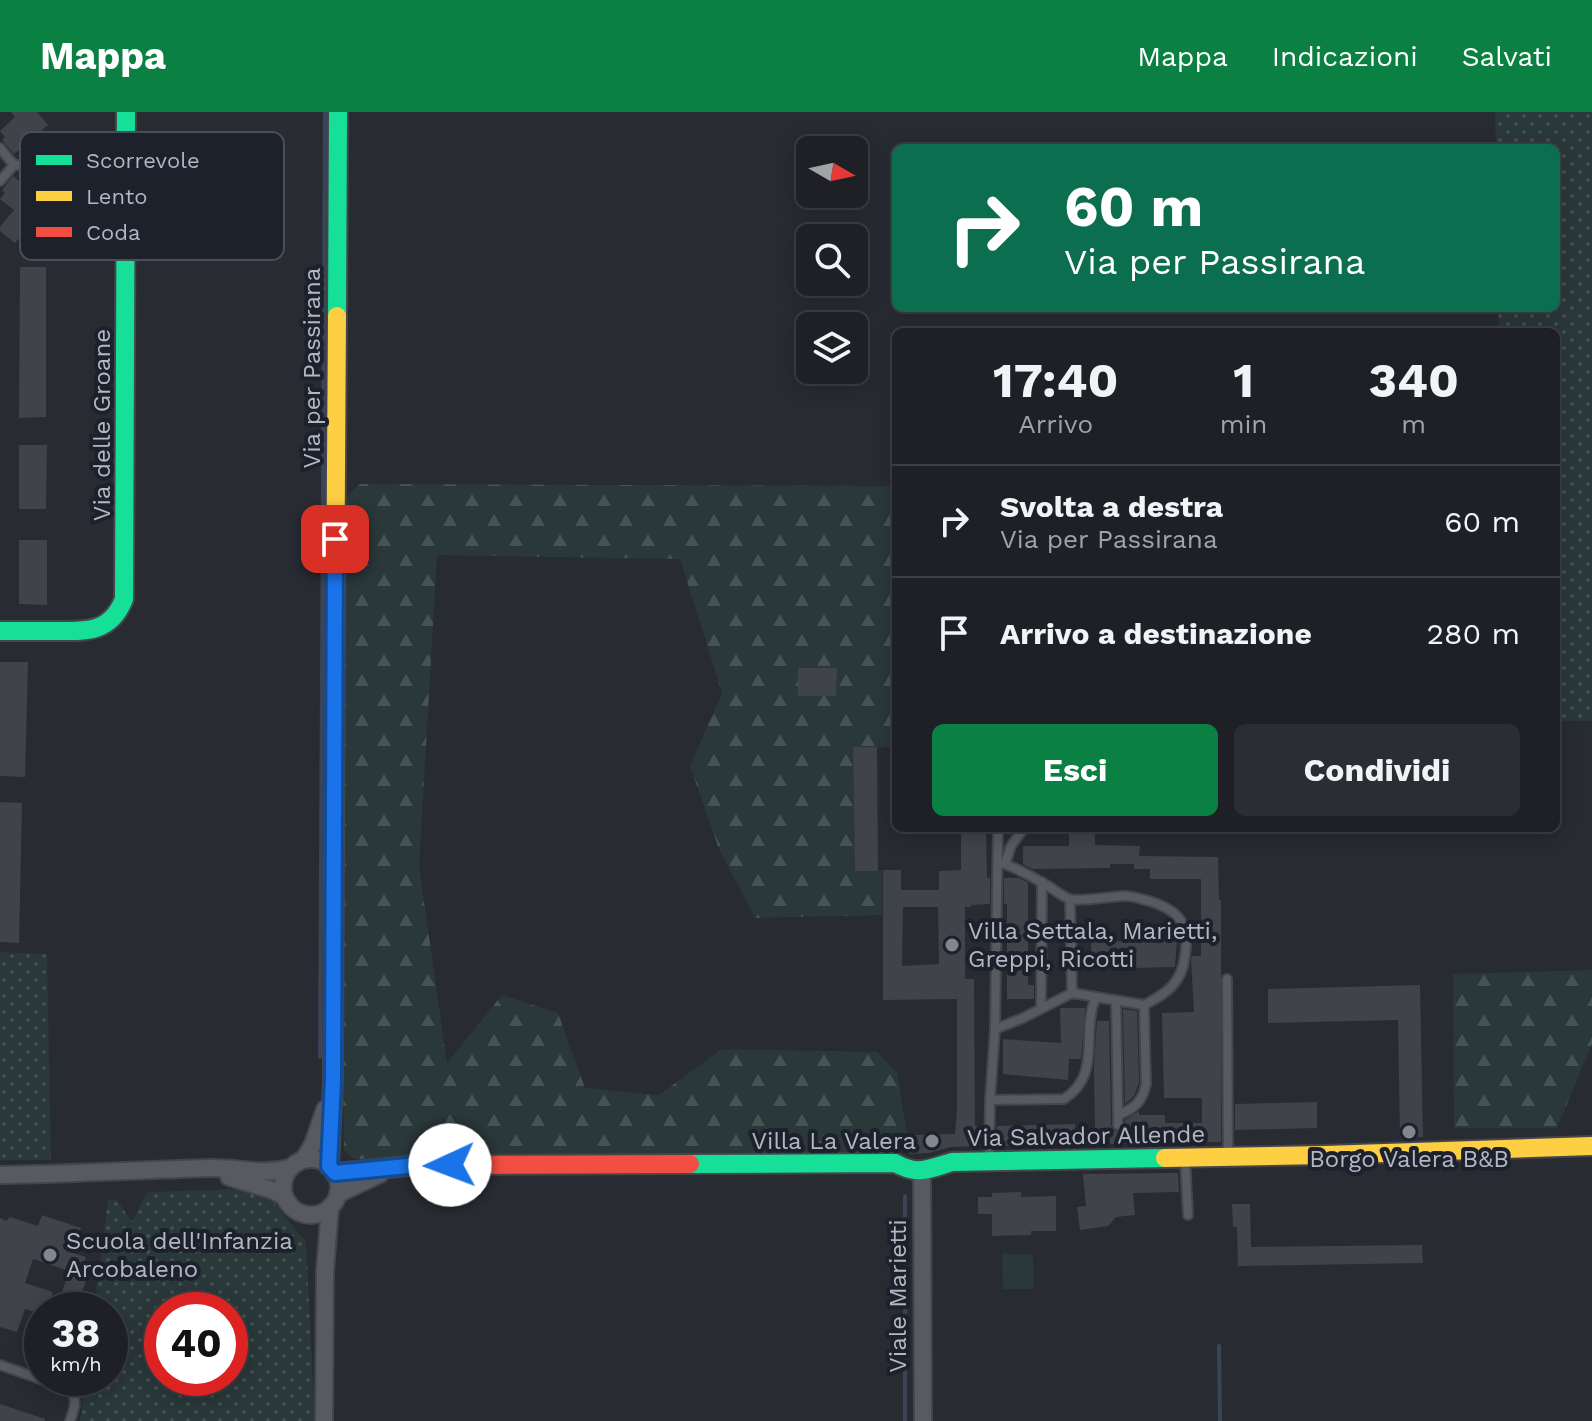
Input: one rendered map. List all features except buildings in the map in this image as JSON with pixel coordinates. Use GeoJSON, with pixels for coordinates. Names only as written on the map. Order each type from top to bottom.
{"type":"FeatureCollection","features":[{"type":"Feature","properties":{"kind":"street","name":"Via per Passirana"},"geometry":{"type":"LineString","coordinates":[[332,1169],[338,112]]}},
{"type":"Feature","properties":{"kind":"street","name":"Via delle Groane"},"geometry":{"type":"LineString","coordinates":[[0,631],[88,631],[114,617],[124,599],[126,260]]}},
{"type":"Feature","properties":{"kind":"street","name":"Via per Passirana"},"geometry":{"type":"LineString","coordinates":[[297,1163],[313,1144],[324,1115],[333,1056]]}},
{"type":"Feature","properties":{"kind":"street","name":"Via Salvador Allende"},"geometry":{"type":"LineString","coordinates":[[332,1169],[418,1165],[895,1163],[907,1170],[922,1171],[952,1162],[1119,1154],[1185,1158],[1592,1146]]}},
{"type":"Feature","properties":{"kind":"street"},"geometry":{"type":"LineString","coordinates":[[0,1175],[219,1168],[259,1173],[275,1172],[317,1159],[332,1169],[339,1187],[334,1201],[325,1271],[324,1421]]}},
{"type":"Feature","properties":{"kind":"street"},"geometry":{"type":"LineString","coordinates":[[284,1196],[283,1181],[297,1163]]}},
{"type":"Feature","properties":{"kind":"street","name":"Via Salvador Allende"},"geometry":{"type":"LineString","coordinates":[[334,1201],[392,1168]]}},
{"type":"Feature","properties":{"kind":"street"},"geometry":{"type":"LineString","coordinates":[[192,1170],[272,1190],[284,1196],[292,1208],[306,1215],[314,1215],[334,1201]]}},
{"type":"Feature","properties":{"kind":"street","name":"Viale Marietti"},"geometry":{"type":"LineString","coordinates":[[922,1171],[923,1421]]}},
{"type":"Feature","properties":{"kind":"street"},"geometry":{"type":"LineString","coordinates":[[306,1215],[315,1233],[325,1271]]}},
{"type":"Feature","properties":{"kind":"lane"},"geometry":{"type":"LineString","coordinates":[[0,148],[14,165]]}},
{"type":"Feature","properties":{"kind":"lane"},"geometry":{"type":"LineString","coordinates":[[0,181],[14,165],[20,165]]}},
{"type":"Feature","properties":{"kind":"lane"},"geometry":{"type":"LineString","coordinates":[[988,1161],[1002,863],[998,832]]}},
{"type":"Feature","properties":{"kind":"lane"},"geometry":{"type":"LineString","coordinates":[[1002,863],[1021,832]]}},
{"type":"Feature","properties":{"kind":"lane"},"geometry":{"type":"LineString","coordinates":[[995,1029],[1072,993],[1144,1005],[1164,995],[1176,981],[1186,955],[1182,921],[1162,905],[1129,896],[1070,899],[1002,863]]}},
{"type":"Feature","properties":{"kind":"lane"},"geometry":{"type":"LineString","coordinates":[[1041,1007],[1042,882]]}},
{"type":"Feature","properties":{"kind":"lane"},"geometry":{"type":"LineString","coordinates":[[1070,899],[1072,993]]}},
{"type":"Feature","properties":{"kind":"lane"},"geometry":{"type":"LineString","coordinates":[[1227,979],[1228,1157]]}},
{"type":"Feature","properties":{"kind":"lane"},"geometry":{"type":"LineString","coordinates":[[990,1100],[1064,1099],[1075,1092],[1085,1079],[1087,1070],[1091,1015],[1096,997]]}},
{"type":"Feature","properties":{"kind":"lane"},"geometry":{"type":"LineString","coordinates":[[1116,1001],[1118,1120],[1140,1102],[1144,1093],[1144,1005]]}},
{"type":"Feature","properties":{"kind":"lane"},"geometry":{"type":"LineString","coordinates":[[1185,1158],[1188,1215]]}},
{"type":"Feature","properties":{"kind":"lane"},"geometry":{"type":"LineString","coordinates":[[0,1365],[69,1389],[76,1401],[70,1421]]}},
{"type":"Feature","properties":{"kind":"green space"},"geometry":{"type":"Polygon","coordinates":[[[1495,112],[1592,112],[1592,721],[1560,721],[1560,328],[1499,328],[1498,312],[1560,312],[1560,144],[1496,144],[1495,112]]]}},
{"type":"Feature","properties":{"kind":"green space"},"geometry":{"type":"Polygon","coordinates":[[[360,484],[892,486],[892,747],[853,748],[855,871],[882,870],[882,915],[755,918],[719,849],[690,766],[722,693],[680,559],[437,555],[419,866],[447,1063],[502,995],[558,1013],[585,1088],[659,1095],[722,1049],[877,1052],[897,1073],[907,1135],[873,1136],[873,1156],[354,1159],[344,1151],[341,926],[344,537],[368,537],[368,526],[362,525],[362,519],[344,518],[344,499],[360,484]]]}},
{"type":"Feature","properties":{"kind":"green space"},"geometry":{"type":"Polygon","coordinates":[[[0,952],[47,954],[51,1160],[0,1160],[0,952]]]}},
{"type":"Feature","properties":{"kind":"green space"},"geometry":{"type":"Polygon","coordinates":[[[1592,970],[1592,1044],[1557,1128],[1454,1128],[1453,974],[1592,970]]]}},
{"type":"Feature","properties":{"kind":"green space"},"geometry":{"type":"Polygon","coordinates":[[[264,1190],[306,1242],[315,1421],[80,1421],[83,1396],[128,1396],[128,1292],[96,1292],[108,1199],[117,1200],[132,1222],[147,1192],[264,1190]]]}},
{"type":"Feature","properties":{"kind":"green space"},"geometry":{"type":"Polygon","coordinates":[[[1002,1254],[1033,1254],[1034,1289],[1003,1289],[1002,1254]]]}},
{"type":"Feature","properties":{"kind":"waterway"},"geometry":{"type":"LineString","coordinates":[[320,1057],[325,112]]}},
{"type":"Feature","properties":{"kind":"waterway"},"geometry":{"type":"LineString","coordinates":[[905,1196],[905,1421]]}},
{"type":"Feature","properties":{"kind":"waterway"},"geometry":{"type":"LineString","coordinates":[[1219,1346],[1220,1421]]}},
{"type":"Feature","properties":{"kind":"traffic: fast"},"geometry":{"type":"LineString","coordinates":[[126,112],[126,132]]}},
{"type":"Feature","properties":{"kind":"traffic: fast"},"geometry":{"type":"LineString","coordinates":[[337,316],[338,112]]}},
{"type":"Feature","properties":{"kind":"traffic: fast"},"geometry":{"type":"LineString","coordinates":[[0,631],[94,628],[111,619],[124,599],[125,260]]}},
{"type":"Feature","properties":{"kind":"traffic: fast"},"geometry":{"type":"LineString","coordinates":[[329,1166],[333,1080],[335,621]]}},
{"type":"Feature","properties":{"kind":"traffic: fast"},"geometry":{"type":"LineString","coordinates":[[690,1164],[895,1163],[917,1170],[952,1162],[1165,1158]]}},
{"type":"Feature","properties":{"kind":"traffic: slow"},"geometry":{"type":"LineString","coordinates":[[335,621],[337,316]]}},
{"type":"Feature","properties":{"kind":"traffic: slow"},"geometry":{"type":"LineString","coordinates":[[1165,1158],[1592,1146]]}},
{"type":"Feature","properties":{"kind":"traffic: jam"},"geometry":{"type":"LineString","coordinates":[[335,1173],[420,1165],[690,1164]]}},
{"type":"Feature","properties":{"kind":"place","name":"Villa Settala, Marietti, Greppi, Ricotti"},"geometry":{"type":"Point","coordinates":[952,945]}},
{"type":"Feature","properties":{"kind":"place","name":"Borgo Valera B&B"},"geometry":{"type":"Point","coordinates":[1409,1132]}},
{"type":"Feature","properties":{"kind":"place","name":"Villa La Valera"},"geometry":{"type":"Point","coordinates":[932,1141]}},
{"type":"Feature","properties":{"kind":"place","name":"Scuola dell'Infanzia Arcobaleno"},"geometry":{"type":"Point","coordinates":[50,1255]}},
{"type":"Feature","properties":{"kind":"route"},"geometry":{"type":"LineString","coordinates":[[335,539],[333,1080],[329,1166],[335,1173],[450,1165]]}}]}
